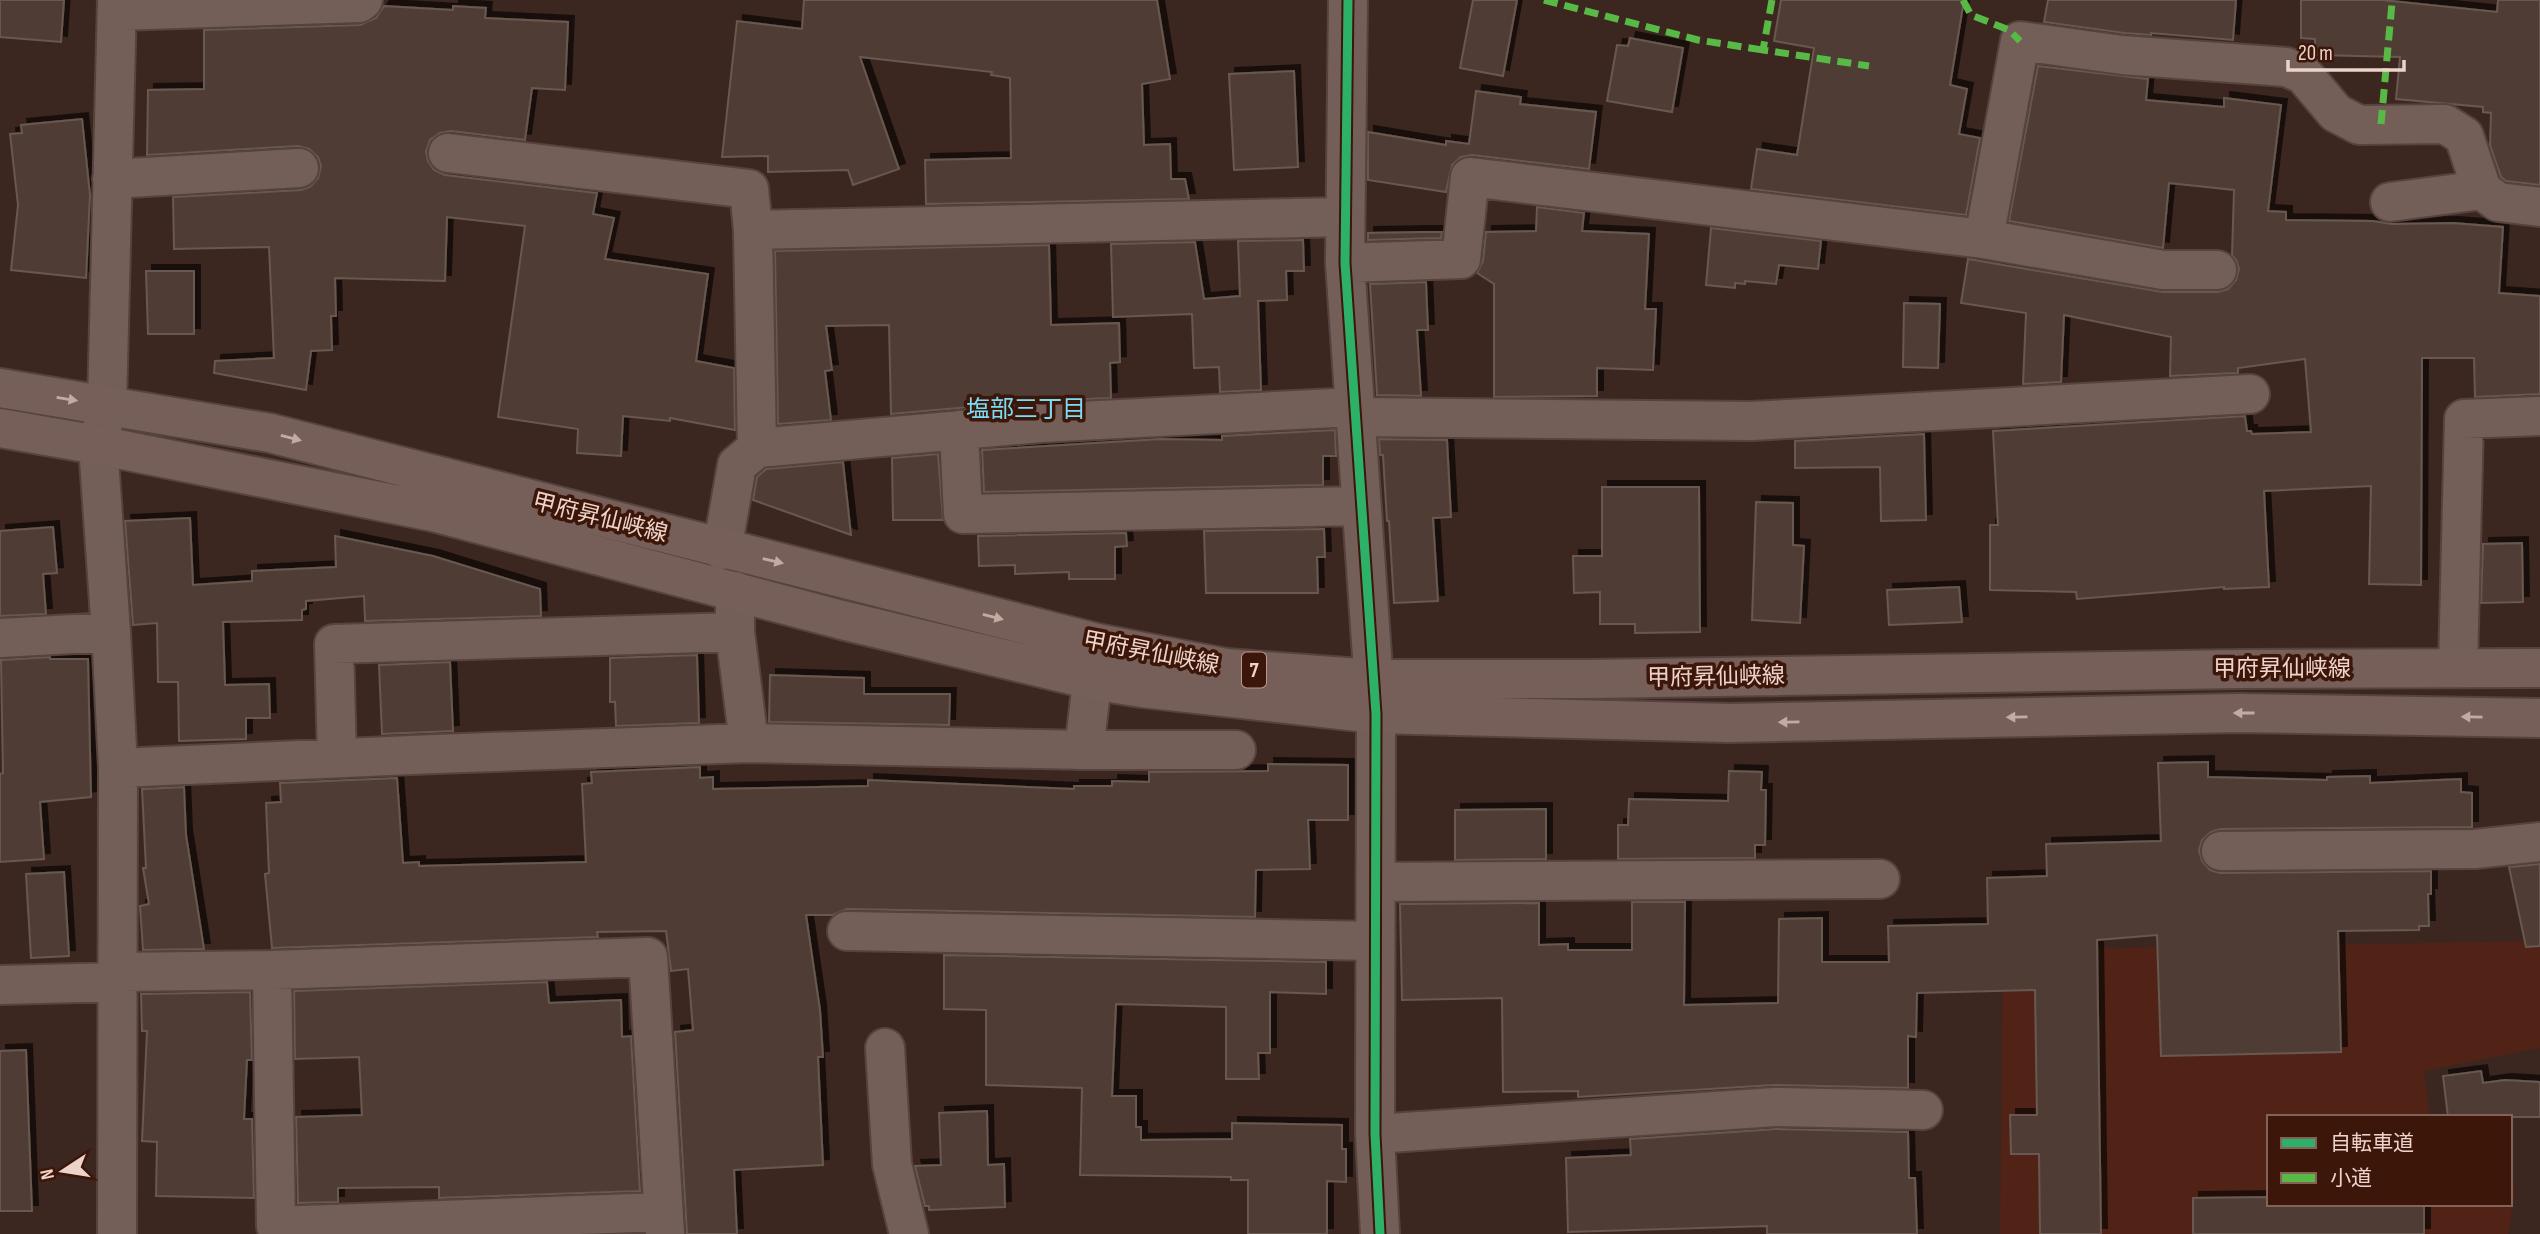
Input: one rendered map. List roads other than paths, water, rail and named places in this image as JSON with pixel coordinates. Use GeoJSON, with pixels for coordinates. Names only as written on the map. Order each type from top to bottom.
{"type":"FeatureCollection","features":[{"type":"Feature","properties":{"kind":"main road","name":"甲府昇仙峡線"},"geometry":{"type":"LineString","coordinates":[[0,388],[270,433],[722,550],[841,577],[1094,662]]}},
{"type":"Feature","properties":{"kind":"main road","name":"甲府昇仙峡線"},"geometry":{"type":"LineString","coordinates":[[0,428],[433,512],[842,620],[1094,662],[1226,668],[1375,696],[1730,723],[2239,713],[2540,718]]}},
{"type":"Feature","properties":{"kind":"main road","name":"甲府昇仙峡線"},"geometry":{"type":"LineString","coordinates":[[1375,696],[1591,679],[2253,668],[2540,668]]}},
{"type":"Feature","properties":{"kind":"street"},"geometry":{"type":"LineString","coordinates":[[117,1234],[118,768],[98,445],[107,406],[117,6],[359,3],[363,0]]}},
{"type":"Feature","properties":{"kind":"street"},"geometry":{"type":"LineString","coordinates":[[1348,0],[1345,263],[1375,696],[1375,1133],[1381,1234]]}},
{"type":"Feature","properties":{"kind":"street"},"geometry":{"type":"LineString","coordinates":[[1984,239],[2020,41],[2122,55],[2286,67],[2303,74],[2336,113],[2359,125],[2445,124],[2464,136],[2482,190],[2498,202],[2540,207]]}},
{"type":"Feature","properties":{"kind":"street"},"geometry":{"type":"LineString","coordinates":[[448,153],[748,189],[753,230],[757,448]]}},
{"type":"Feature","properties":{"kind":"street"},"geometry":{"type":"LineString","coordinates":[[112,179],[299,168]]}},
{"type":"Feature","properties":{"kind":"street"},"geometry":{"type":"LineString","coordinates":[[1345,263],[1461,259],[1470,177],[1984,239],[2163,271],[2217,270]]}},
{"type":"Feature","properties":{"kind":"street"},"geometry":{"type":"LineString","coordinates":[[2390,202],[2482,190]]}},
{"type":"Feature","properties":{"kind":"street"},"geometry":{"type":"LineString","coordinates":[[753,230],[1344,217]]}},
{"type":"Feature","properties":{"kind":"street"},"geometry":{"type":"LineString","coordinates":[[722,550],[737,465],[757,448],[1067,421],[1354,412],[1751,421],[2250,394]]}},
{"type":"Feature","properties":{"kind":"street"},"geometry":{"type":"LineString","coordinates":[[2458,668],[2465,419],[2540,416]]}},
{"type":"Feature","properties":{"kind":"street"},"geometry":{"type":"LineString","coordinates":[[959,430],[964,514],[1360,506]]}},
{"type":"Feature","properties":{"kind":"street"},"geometry":{"type":"LineString","coordinates":[[735,591],[735,632],[749,743]]}},
{"type":"Feature","properties":{"kind":"street"},"geometry":{"type":"LineString","coordinates":[[0,638],[111,632]]}},
{"type":"Feature","properties":{"kind":"street"},"geometry":{"type":"LineString","coordinates":[[337,758],[334,644],[735,632]]}},
{"type":"Feature","properties":{"kind":"street"},"geometry":{"type":"LineString","coordinates":[[1084,750],[1094,662]]}},
{"type":"Feature","properties":{"kind":"street"},"geometry":{"type":"LineString","coordinates":[[118,768],[749,743],[1084,750],[1236,750]]}},
{"type":"Feature","properties":{"kind":"street"},"geometry":{"type":"LineString","coordinates":[[2221,851],[2475,849],[2540,842]]}},
{"type":"Feature","properties":{"kind":"street"},"geometry":{"type":"LineString","coordinates":[[1376,882],[1880,879]]}},
{"type":"Feature","properties":{"kind":"street"},"geometry":{"type":"LineString","coordinates":[[847,931],[1375,942]]}},
{"type":"Feature","properties":{"kind":"street"},"geometry":{"type":"LineString","coordinates":[[0,985],[272,970],[648,957],[664,1223],[276,1226],[272,970]]}},
{"type":"Feature","properties":{"kind":"street"},"geometry":{"type":"LineString","coordinates":[[886,1048],[892,1164],[909,1234]]}},
{"type":"Feature","properties":{"kind":"street"},"geometry":{"type":"LineString","coordinates":[[1375,1133],[1775,1107],[1923,1110]]}},
{"type":"Feature","properties":{"kind":"district","name":"塩部三丁目"},"geometry":{"type":"Point","coordinates":[1026,409]}}]}
